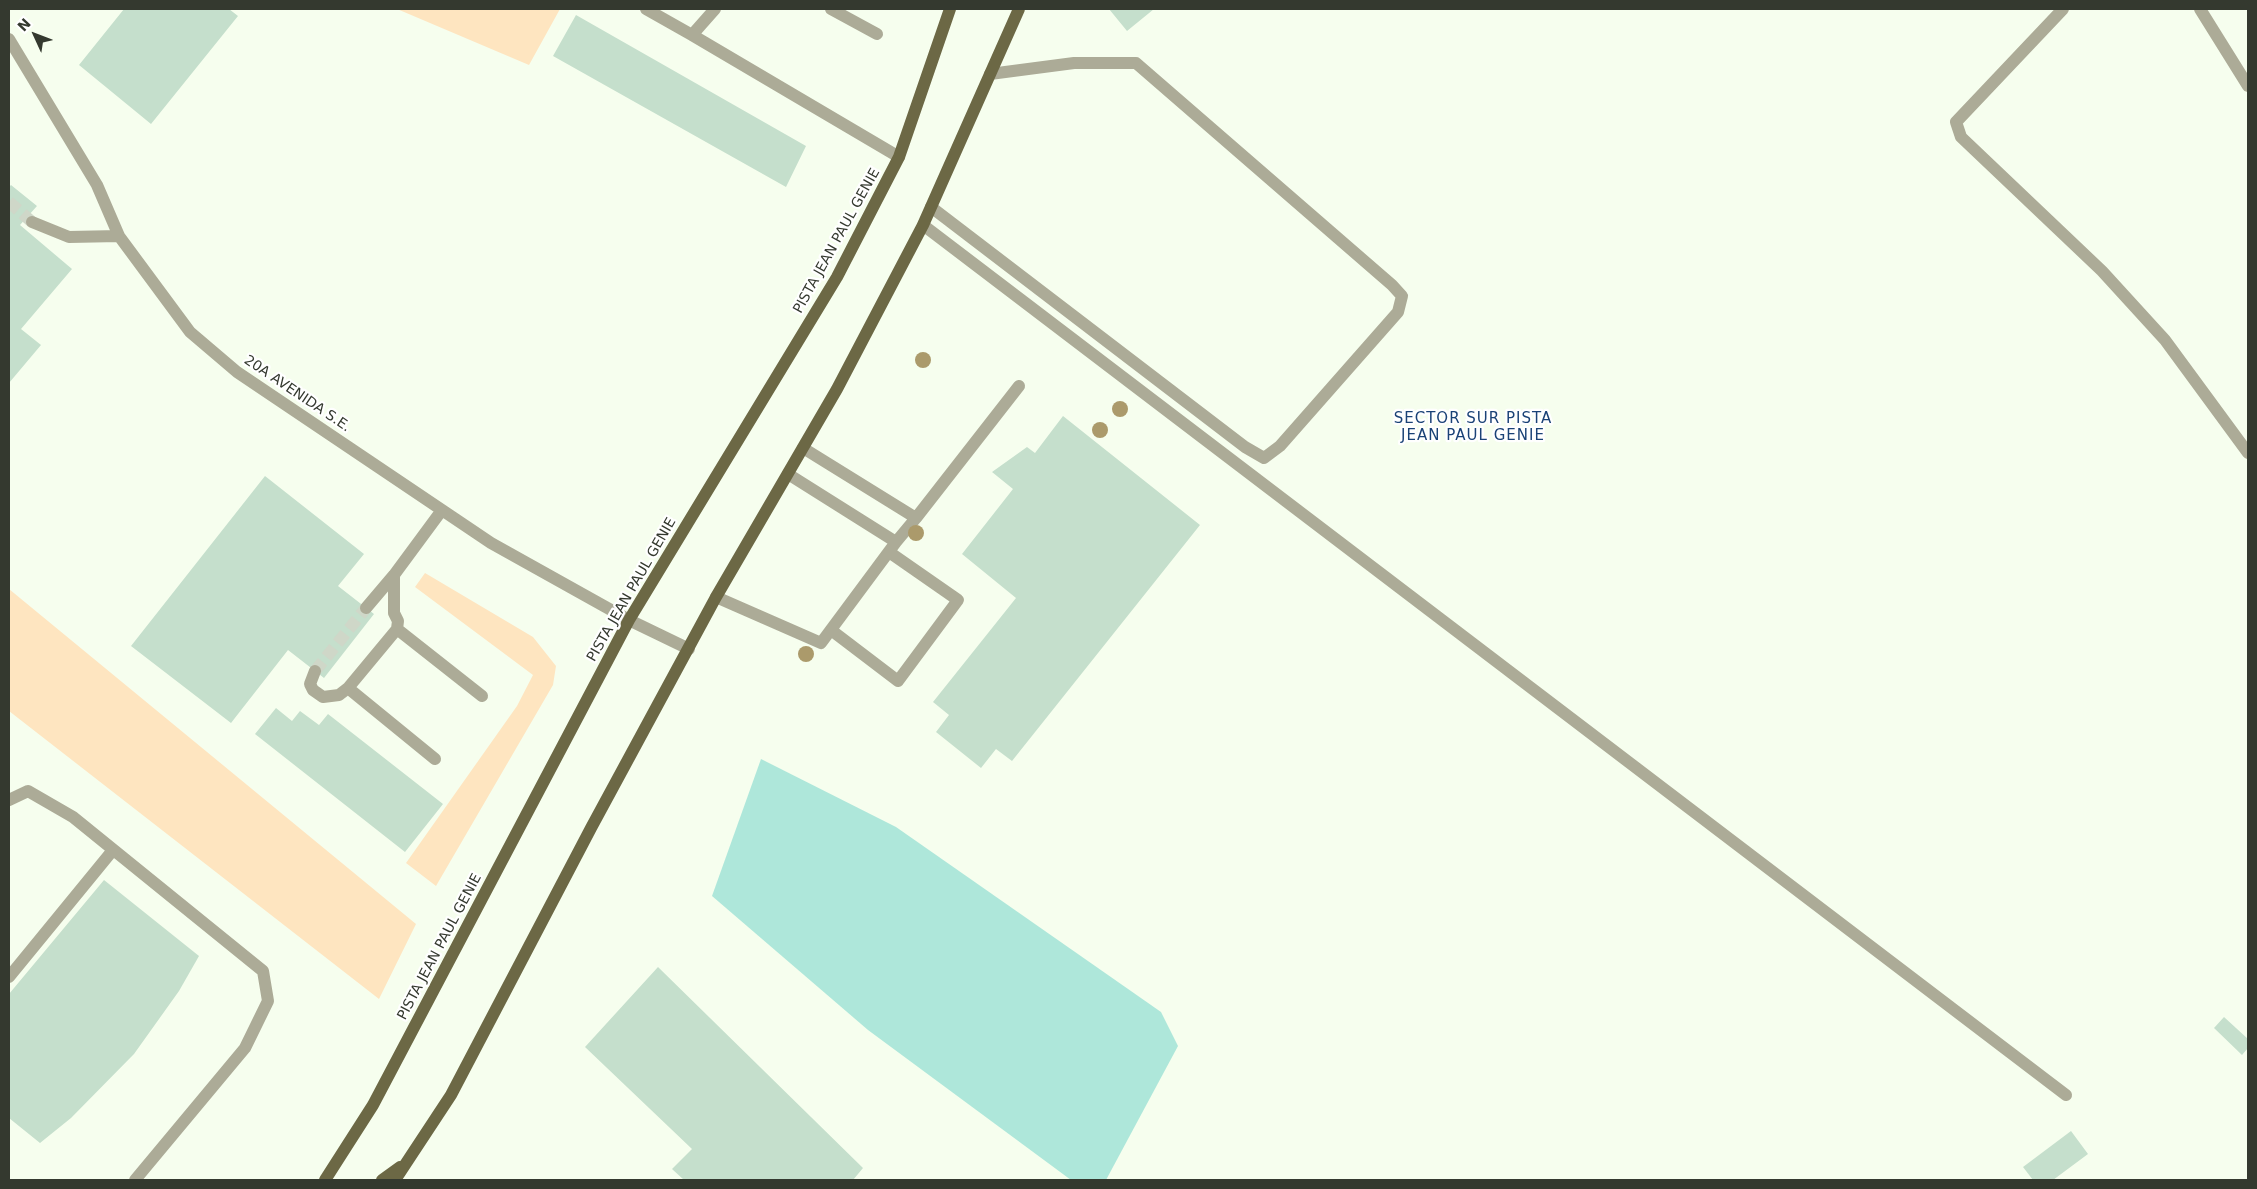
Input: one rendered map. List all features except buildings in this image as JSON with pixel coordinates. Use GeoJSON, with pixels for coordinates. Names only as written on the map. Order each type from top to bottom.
{"type":"FeatureCollection","features":[{"type":"Feature","properties":{"kind":"main road","name":"PISTA JEAN PAUL GENIE"},"geometry":{"type":"LineString","coordinates":[[325,1180],[373,1105],[629,620],[837,278],[899,157],[950,9]]}},
{"type":"Feature","properties":{"kind":"main road"},"geometry":{"type":"LineString","coordinates":[[395,1180],[451,1095],[591,828],[716,597],[837,389],[923,225],[1019,9]]}},
{"type":"Feature","properties":{"kind":"main road"},"geometry":{"type":"LineString","coordinates":[[382,1180],[407,1163]]}},
{"type":"Feature","properties":{"kind":"street"},"geometry":{"type":"LineString","coordinates":[[646,9],[899,157]]}},
{"type":"Feature","properties":{"kind":"street"},"geometry":{"type":"LineString","coordinates":[[692,35],[715,9]]}},
{"type":"Feature","properties":{"kind":"street"},"geometry":{"type":"LineString","coordinates":[[831,9],[877,34]]}},
{"type":"Feature","properties":{"kind":"street"},"geometry":{"type":"LineString","coordinates":[[2063,9],[1956,122],[1961,136],[2102,271],[2165,340],[2248,453]]}},
{"type":"Feature","properties":{"kind":"street"},"geometry":{"type":"LineString","coordinates":[[2200,9],[2248,86]]}},
{"type":"Feature","properties":{"kind":"street","name":"20A AVENIDA S.E."},"geometry":{"type":"LineString","coordinates":[[9,39],[97,185],[119,236],[190,332],[237,372],[490,543],[629,620],[689,649]]}},
{"type":"Feature","properties":{"kind":"street"},"geometry":{"type":"LineString","coordinates":[[931,207],[1245,447],[1264,458],[1280,446],[1398,312],[1402,296],[1392,285],[1136,62],[1074,63],[990,74]]}},
{"type":"Feature","properties":{"kind":"street"},"geometry":{"type":"LineString","coordinates":[[32,222],[69,238],[119,236]]}},
{"type":"Feature","properties":{"kind":"street"},"geometry":{"type":"LineString","coordinates":[[923,225],[2066,1096]]}},
{"type":"Feature","properties":{"kind":"street"},"geometry":{"type":"LineString","coordinates":[[716,597],[821,643],[893,547],[1019,386]]}},
{"type":"Feature","properties":{"kind":"street"},"geometry":{"type":"LineString","coordinates":[[803,448],[916,518]]}},
{"type":"Feature","properties":{"kind":"street"},"geometry":{"type":"LineString","coordinates":[[788,474],[893,547],[958,600],[898,681],[831,630]]}},
{"type":"Feature","properties":{"kind":"street"},"geometry":{"type":"LineString","coordinates":[[366,608],[394,576],[442,510]]}},
{"type":"Feature","properties":{"kind":"street"},"geometry":{"type":"LineString","coordinates":[[315,671],[310,684],[313,690],[323,697],[338,695],[348,688],[397,629],[398,621],[394,613],[394,576]]}},
{"type":"Feature","properties":{"kind":"street"},"geometry":{"type":"LineString","coordinates":[[397,629],[482,696]]}},
{"type":"Feature","properties":{"kind":"street"},"geometry":{"type":"LineString","coordinates":[[348,688],[436,759]]}},
{"type":"Feature","properties":{"kind":"street"},"geometry":{"type":"LineString","coordinates":[[9,800],[28,791],[73,817],[263,971],[268,1001],[245,1048],[135,1180]]}},
{"type":"Feature","properties":{"kind":"street"},"geometry":{"type":"LineString","coordinates":[[9,978],[114,850]]}},
{"type":"Feature","properties":{"kind":"shaded area"},"geometry":{"type":"Polygon","coordinates":[[[397,9],[560,9],[529,65],[397,9]]]}},
{"type":"Feature","properties":{"kind":"shaded area"},"geometry":{"type":"Polygon","coordinates":[[[425,573],[533,637],[556,666],[553,685],[436,886],[406,863],[517,706],[533,675],[415,587],[425,573]]]}},
{"type":"Feature","properties":{"kind":"shaded area"},"geometry":{"type":"Polygon","coordinates":[[[9,589],[416,924],[379,999],[9,711],[9,589]]]}},
{"type":"Feature","properties":{"kind":"water"},"geometry":{"type":"Polygon","coordinates":[[[761,759],[896,827],[1161,1012],[1178,1046],[1106,1180],[1071,1180],[868,1030],[712,896],[761,759]]]}},
{"type":"Feature","properties":{"kind":"tunnel"},"geometry":{"type":"LineString","coordinates":[[9,202],[32,222]]}},
{"type":"Feature","properties":{"kind":"tunnel"},"geometry":{"type":"LineString","coordinates":[[315,671],[366,608]]}},
{"type":"Feature","properties":{"kind":"district","name":"SECTOR SUR PISTA JEAN PAUL GENIE"},"geometry":{"type":"Point","coordinates":[1473,428]}}]}
